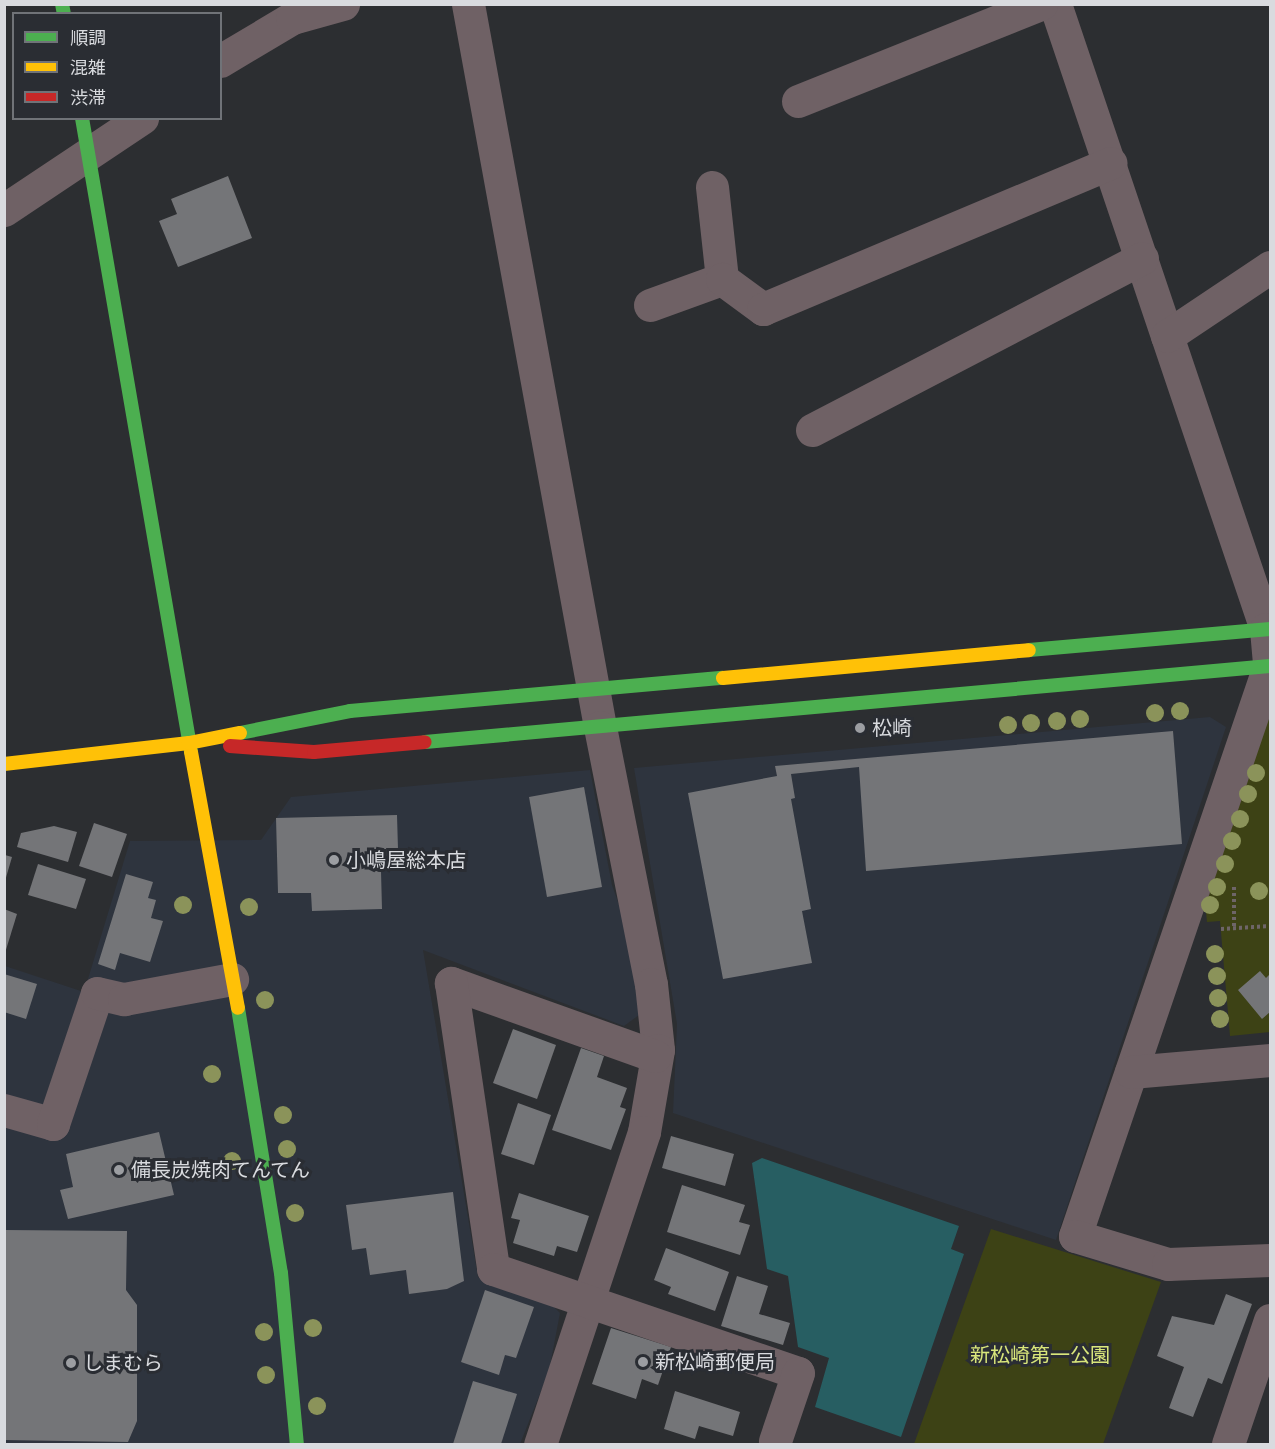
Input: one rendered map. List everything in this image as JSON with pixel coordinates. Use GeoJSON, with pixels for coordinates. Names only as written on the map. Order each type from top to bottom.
{"type":"FeatureCollection","features":[{"type":"Feature","properties":{"kind":"street"},"geometry":{"type":"LineString","coordinates":[[222,60],[292,18],[343,4]]}},
{"type":"Feature","properties":{"kind":"street"},"geometry":{"type":"LineString","coordinates":[[468,4],[600,727],[651,984],[655,1056],[644,1132],[540,1444]]}},
{"type":"Feature","properties":{"kind":"street"},"geometry":{"type":"LineString","coordinates":[[798,101],[1041,4]]}},
{"type":"Feature","properties":{"kind":"street"},"geometry":{"type":"LineString","coordinates":[[1055,4],[1268,629],[1270,666],[1076,1236],[1168,1264],[1270,1260]]}},
{"type":"Feature","properties":{"kind":"street"},"geometry":{"type":"LineString","coordinates":[[82,120],[189,743],[275,1219],[297,1444]]}},
{"type":"Feature","properties":{"kind":"street"},"geometry":{"type":"LineString","coordinates":[[6,206],[88,158],[139,120]]}},
{"type":"Feature","properties":{"kind":"street"},"geometry":{"type":"LineString","coordinates":[[712,187],[722,279],[763,309],[1111,163]]}},
{"type":"Feature","properties":{"kind":"street"},"geometry":{"type":"LineString","coordinates":[[812,430],[1142,258]]}},
{"type":"Feature","properties":{"kind":"street"},"geometry":{"type":"LineString","coordinates":[[1167,336],[1270,267]]}},
{"type":"Feature","properties":{"kind":"street"},"geometry":{"type":"LineString","coordinates":[[650,305],[722,279]]}},
{"type":"Feature","properties":{"kind":"street"},"geometry":{"type":"LineString","coordinates":[[4,764],[189,743],[350,711],[1268,629]]}},
{"type":"Feature","properties":{"kind":"street"},"geometry":{"type":"LineString","coordinates":[[189,743],[314,752],[1270,666]]}},
{"type":"Feature","properties":{"kind":"street"},"geometry":{"type":"LineString","coordinates":[[4,1110],[53,1124],[97,993],[124,999],[232,979]]}},
{"type":"Feature","properties":{"kind":"street"},"geometry":{"type":"LineString","coordinates":[[655,1056],[451,983],[493,1269],[798,1373],[778,1443]]}},
{"type":"Feature","properties":{"kind":"street"},"geometry":{"type":"LineString","coordinates":[[1131,1072],[1270,1060]]}},
{"type":"Feature","properties":{"kind":"street"},"geometry":{"type":"LineString","coordinates":[[1228,1444],[1270,1320]]}},
{"type":"Feature","properties":{"kind":"path"},"geometry":{"type":"LineString","coordinates":[[1221,929],[1270,926]]}},
{"type":"Feature","properties":{"kind":"shaded area"},"geometry":{"type":"Polygon","coordinates":[[[1210,717],[1226,727],[1056,1240],[673,1113],[677,1024],[634,768],[1210,717]]]}},
{"type":"Feature","properties":{"kind":"shaded area"},"geometry":{"type":"Polygon","coordinates":[[[590,770],[612,885],[629,933],[639,1015],[624,1026],[423,950],[478,1277],[549,1302],[560,1313],[549,1371],[520,1444],[5,1444],[5,966],[84,992],[130,841],[261,840],[291,797],[590,770]]]}},
{"type":"Feature","properties":{"kind":"green space"},"geometry":{"type":"Polygon","coordinates":[[[1270,712],[1270,1032],[1230,1036],[1220,921],[1207,922],[1205,902],[1270,712]]]}},
{"type":"Feature","properties":{"kind":"green space","name":"新松崎第一公園"},"geometry":{"type":"Polygon","coordinates":[[[991,1229],[1161,1282],[1103,1444],[914,1444],[991,1229]]]}},
{"type":"Feature","properties":{"kind":"water"},"geometry":{"type":"Polygon","coordinates":[[[762,1158],[959,1226],[951,1249],[964,1254],[901,1437],[815,1407],[829,1358],[798,1347],[788,1276],[767,1269],[752,1163],[762,1158]]]}},
{"type":"Feature","properties":{"kind":"building"},"geometry":{"type":"Polygon","coordinates":[[[228,176],[252,238],[178,267],[159,221],[177,214],[171,199],[228,176]]]}},
{"type":"Feature","properties":{"kind":"building"},"geometry":{"type":"Polygon","coordinates":[[[1173,731],[1182,844],[866,871],[859,767],[791,774],[795,798],[791,799],[811,909],[802,911],[812,963],[723,979],[688,793],[777,776],[775,766],[1173,731]]]}},
{"type":"Feature","properties":{"kind":"building"},"geometry":{"type":"Polygon","coordinates":[[[584,787],[602,887],[547,897],[529,797],[584,787]]]}},
{"type":"Feature","properties":{"kind":"building","name":"小嶋屋総本店"},"geometry":{"type":"Polygon","coordinates":[[[397,815],[398,849],[391,849],[391,870],[381,871],[382,909],[312,911],[311,893],[278,893],[276,818],[397,815]]]}},
{"type":"Feature","properties":{"kind":"building"},"geometry":{"type":"Polygon","coordinates":[[[94,823],[127,834],[112,877],[79,866],[94,823]]]}},
{"type":"Feature","properties":{"kind":"building"},"geometry":{"type":"Polygon","coordinates":[[[54,826],[77,832],[68,862],[17,847],[21,833],[54,826]]]}},
{"type":"Feature","properties":{"kind":"building"},"geometry":{"type":"Polygon","coordinates":[[[5,855],[12,857],[5,881],[5,855]]]}},
{"type":"Feature","properties":{"kind":"building"},"geometry":{"type":"Polygon","coordinates":[[[38,864],[86,879],[76,909],[28,895],[38,864]]]}},
{"type":"Feature","properties":{"kind":"building"},"geometry":{"type":"Polygon","coordinates":[[[126,874],[153,882],[148,898],[156,900],[151,918],[163,921],[150,962],[120,953],[115,970],[98,964],[126,874]]]}},
{"type":"Feature","properties":{"kind":"building"},"geometry":{"type":"Polygon","coordinates":[[[4,909],[17,914],[5,953],[4,953],[4,909]]]}},
{"type":"Feature","properties":{"kind":"building"},"geometry":{"type":"Polygon","coordinates":[[[1260,971],[1266,978],[1270,974],[1270,1012],[1262,1019],[1238,990],[1260,971]]]}},
{"type":"Feature","properties":{"kind":"building"},"geometry":{"type":"Polygon","coordinates":[[[4,974],[37,984],[26,1019],[4,1012],[4,974]]]}},
{"type":"Feature","properties":{"kind":"building"},"geometry":{"type":"Polygon","coordinates":[[[513,1029],[556,1045],[537,1099],[493,1083],[513,1029]]]}},
{"type":"Feature","properties":{"kind":"building"},"geometry":{"type":"Polygon","coordinates":[[[581,1048],[604,1056],[597,1077],[627,1088],[620,1107],[626,1109],[611,1150],[552,1130],[581,1048]]]}},
{"type":"Feature","properties":{"kind":"building"},"geometry":{"type":"Polygon","coordinates":[[[518,1103],[551,1115],[534,1165],[501,1154],[518,1103]]]}},
{"type":"Feature","properties":{"kind":"building","name":"備長炭焼肉てんてん"},"geometry":{"type":"Polygon","coordinates":[[[159,1132],[174,1195],[68,1219],[60,1190],[73,1187],[66,1154],[159,1132]]]}},
{"type":"Feature","properties":{"kind":"building"},"geometry":{"type":"Polygon","coordinates":[[[671,1136],[734,1154],[725,1186],[662,1168],[671,1136]]]}},
{"type":"Feature","properties":{"kind":"building"},"geometry":{"type":"Polygon","coordinates":[[[682,1185],[745,1205],[739,1222],[750,1225],[740,1255],[667,1232],[682,1185]]]}},
{"type":"Feature","properties":{"kind":"building"},"geometry":{"type":"Polygon","coordinates":[[[453,1192],[464,1281],[447,1289],[409,1294],[406,1270],[370,1275],[366,1248],[352,1250],[346,1205],[453,1192]]]}},
{"type":"Feature","properties":{"kind":"building"},"geometry":{"type":"Polygon","coordinates":[[[519,1193],[589,1216],[577,1252],[557,1246],[554,1256],[513,1243],[520,1220],[511,1218],[519,1193]]]}},
{"type":"Feature","properties":{"kind":"building","name":"しまむら"},"geometry":{"type":"Polygon","coordinates":[[[4,1230],[127,1231],[126,1290],[137,1305],[137,1421],[128,1442],[4,1440],[4,1230]]]}},
{"type":"Feature","properties":{"kind":"building"},"geometry":{"type":"Polygon","coordinates":[[[666,1248],[729,1272],[715,1311],[668,1294],[671,1287],[654,1280],[666,1248]]]}},
{"type":"Feature","properties":{"kind":"building"},"geometry":{"type":"Polygon","coordinates":[[[737,1276],[768,1286],[759,1314],[790,1323],[783,1345],[721,1326],[737,1276]]]}},
{"type":"Feature","properties":{"kind":"building"},"geometry":{"type":"Polygon","coordinates":[[[485,1290],[534,1307],[516,1358],[505,1355],[499,1375],[461,1362],[485,1290]]]}},
{"type":"Feature","properties":{"kind":"building"},"geometry":{"type":"Polygon","coordinates":[[[1226,1294],[1252,1304],[1222,1384],[1208,1378],[1193,1417],[1169,1408],[1184,1367],[1157,1356],[1172,1316],[1214,1325],[1226,1294]]]}},
{"type":"Feature","properties":{"kind":"building"},"geometry":{"type":"Polygon","coordinates":[[[611,1328],[671,1347],[658,1385],[642,1379],[636,1399],[592,1384],[611,1328]]]}},
{"type":"Feature","properties":{"kind":"building"},"geometry":{"type":"Polygon","coordinates":[[[473,1381],[517,1394],[501,1444],[453,1444],[473,1381]]]}},
{"type":"Feature","properties":{"kind":"building"},"geometry":{"type":"Polygon","coordinates":[[[675,1391],[740,1412],[733,1436],[699,1426],[695,1439],[664,1429],[675,1391]]]}},
{"type":"Feature","properties":{"kind":"traffic: fast"},"geometry":{"type":"LineString","coordinates":[[62,4],[64,12]]}},
{"type":"Feature","properties":{"kind":"traffic: fast"},"geometry":{"type":"LineString","coordinates":[[82,120],[191,752]]}},
{"type":"Feature","properties":{"kind":"traffic: fast"},"geometry":{"type":"LineString","coordinates":[[1029,650],[1270,629]]}},
{"type":"Feature","properties":{"kind":"traffic: fast"},"geometry":{"type":"LineString","coordinates":[[425,742],[1270,666]]}},
{"type":"Feature","properties":{"kind":"traffic: fast"},"geometry":{"type":"LineString","coordinates":[[240,733],[350,711],[723,678]]}},
{"type":"Feature","properties":{"kind":"traffic: fast"},"geometry":{"type":"LineString","coordinates":[[238,1008],[281,1273],[297,1444]]}},
{"type":"Feature","properties":{"kind":"traffic: slow"},"geometry":{"type":"LineString","coordinates":[[723,678],[1029,650]]}},
{"type":"Feature","properties":{"kind":"traffic: slow"},"geometry":{"type":"LineString","coordinates":[[4,764],[189,743],[240,733]]}},
{"type":"Feature","properties":{"kind":"traffic: slow"},"geometry":{"type":"LineString","coordinates":[[191,752],[238,1008]]}},
{"type":"Feature","properties":{"kind":"traffic: jam"},"geometry":{"type":"LineString","coordinates":[[230,746],[314,752],[425,742]]}},
{"type":"Feature","properties":{"kind":"place","name":"松崎"},"geometry":{"type":"Point","coordinates":[860,728]}},
{"type":"Feature","properties":{"kind":"place","name":"小嶋屋総本店"},"geometry":{"type":"Point","coordinates":[334,860]}},
{"type":"Feature","properties":{"kind":"place","name":"備長炭焼肉てんてん"},"geometry":{"type":"Point","coordinates":[119,1170]}},
{"type":"Feature","properties":{"kind":"place","name":"新松崎郵便局"},"geometry":{"type":"Point","coordinates":[643,1362]}},
{"type":"Feature","properties":{"kind":"place","name":"しまむら"},"geometry":{"type":"Point","coordinates":[71,1363]}}]}
